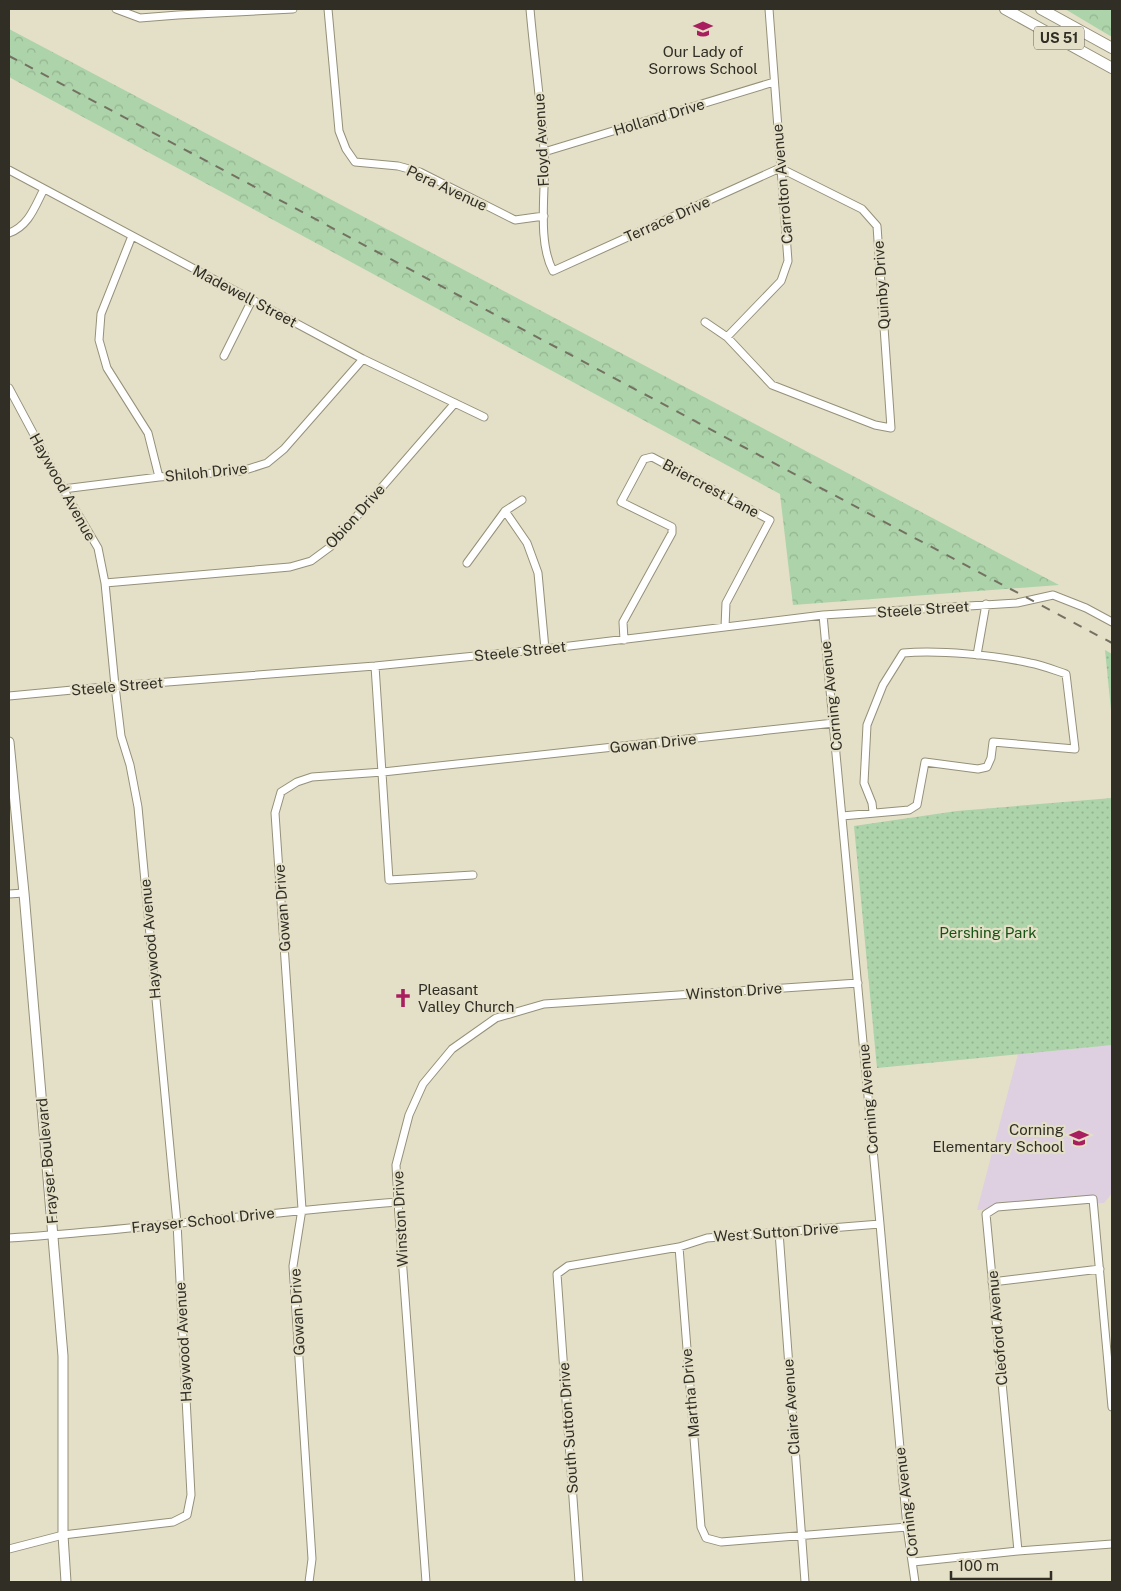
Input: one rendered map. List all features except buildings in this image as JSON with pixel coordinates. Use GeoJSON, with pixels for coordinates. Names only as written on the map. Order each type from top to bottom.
{"type":"FeatureCollection","features":[{"type":"Feature","properties":{"kind":"highway","name":"US 51"},"geometry":{"type":"LineString","coordinates":[[1006,9],[1112,68]]}},
{"type":"Feature","properties":{"kind":"highway","name":"US 51"},"geometry":{"type":"LineString","coordinates":[[1041,9],[1112,48]]}},
{"type":"Feature","properties":{"kind":"main road","name":"Frayser Boulevard"},"geometry":{"type":"LineString","coordinates":[[9,742],[24,892],[63,1356],[63,1535],[66,1582]]}},
{"type":"Feature","properties":{"kind":"street"},"geometry":{"type":"LineString","coordinates":[[116,9],[140,18],[178,12],[293,9]]}},
{"type":"Feature","properties":{"kind":"street","name":"Pera Avenue"},"geometry":{"type":"LineString","coordinates":[[328,9],[339,131],[346,149],[355,162],[398,166],[420,172],[515,220],[544,216]]}},
{"type":"Feature","properties":{"kind":"street","name":"Floyd Avenue"},"geometry":{"type":"LineString","coordinates":[[530,9],[544,152],[544,216],[547,259],[553,271]]}},
{"type":"Feature","properties":{"kind":"street","name":"Carrolton Avenue"},"geometry":{"type":"LineString","coordinates":[[727,337],[781,281],[788,261],[769,9]]}},
{"type":"Feature","properties":{"kind":"street","name":"Holland Drive"},"geometry":{"type":"LineString","coordinates":[[544,152],[774,82]]}},
{"type":"Feature","properties":{"kind":"street","name":"Terrace Drive"},"geometry":{"type":"LineString","coordinates":[[553,271],[780,168]]}},
{"type":"Feature","properties":{"kind":"street","name":"Quinby Drive"},"geometry":{"type":"LineString","coordinates":[[727,337],[772,385],[875,425],[891,428],[877,226],[862,209],[780,168]]}},
{"type":"Feature","properties":{"kind":"street","name":"Madewell Street"},"geometry":{"type":"LineString","coordinates":[[9,170],[363,359],[484,416]]}},
{"type":"Feature","properties":{"kind":"street"},"geometry":{"type":"LineString","coordinates":[[9,233],[15,231],[28,220],[44,189]]}},
{"type":"Feature","properties":{"kind":"street"},"geometry":{"type":"LineString","coordinates":[[132,236],[101,314],[99,340],[108,368],[148,433],[159,477]]}},
{"type":"Feature","properties":{"kind":"street"},"geometry":{"type":"LineString","coordinates":[[224,356],[252,300]]}},
{"type":"Feature","properties":{"kind":"street"},"geometry":{"type":"LineString","coordinates":[[705,322],[727,337]]}},
{"type":"Feature","properties":{"kind":"street","name":"Shiloh Drive"},"geometry":{"type":"LineString","coordinates":[[63,489],[159,477],[242,472],[266,463],[284,449],[363,359]]}},
{"type":"Feature","properties":{"kind":"street","name":"Haywood Avenue"},"geometry":{"type":"LineString","coordinates":[[9,388],[63,489],[98,548],[105,583],[114,686],[121,736],[130,765],[138,807],[177,1223],[191,1495],[187,1515],[173,1522],[63,1535]]}},
{"type":"Feature","properties":{"kind":"street","name":"Obion Drive"},"geometry":{"type":"LineString","coordinates":[[105,583],[290,567],[311,561],[330,547],[455,403]]}},
{"type":"Feature","properties":{"kind":"street","name":"Briercrest Lane"},"geometry":{"type":"LineString","coordinates":[[624,640],[622,622],[672,533],[672,527],[621,502],[644,459],[652,457],[770,520],[726,603],[725,627]]}},
{"type":"Feature","properties":{"kind":"street"},"geometry":{"type":"LineString","coordinates":[[467,563],[505,511],[522,500]]}},
{"type":"Feature","properties":{"kind":"street"},"geometry":{"type":"LineString","coordinates":[[505,511],[526,543],[538,573],[545,649]]}},
{"type":"Feature","properties":{"kind":"street","name":"Steele Street"},"geometry":{"type":"LineString","coordinates":[[9,696],[375,666],[545,649],[823,616],[1017,603],[1053,595],[1086,608],[1112,622]]}},
{"type":"Feature","properties":{"kind":"street"},"geometry":{"type":"LineString","coordinates":[[977,655],[986,604]]}},
{"type":"Feature","properties":{"kind":"street","name":"Corning Avenue"},"geometry":{"type":"LineString","coordinates":[[823,616],[907,1527],[915,1582]]}},
{"type":"Feature","properties":{"kind":"street"},"geometry":{"type":"LineString","coordinates":[[842,816],[909,810],[917,805],[925,762],[978,769],[987,767],[991,758],[993,742],[1075,749],[1066,674],[1030,663],[977,655],[903,653],[883,684],[867,725],[864,784],[872,803],[873,812]]}},
{"type":"Feature","properties":{"kind":"street"},"geometry":{"type":"LineString","coordinates":[[375,666],[389,880],[474,875]]}},
{"type":"Feature","properties":{"kind":"street","name":"Gowan Drive"},"geometry":{"type":"LineString","coordinates":[[308,1582],[312,1559],[293,1266],[302,1209],[275,814],[281,792],[297,782],[312,777],[383,772],[834,723]]}},
{"type":"Feature","properties":{"kind":"street"},"geometry":{"type":"LineString","coordinates":[[9,894],[24,892]]}},
{"type":"Feature","properties":{"kind":"street","name":"Winston Drive"},"geometry":{"type":"LineString","coordinates":[[426,1582],[396,1165],[409,1115],[423,1084],[452,1049],[496,1018],[544,1004],[858,983]]}},
{"type":"Feature","properties":{"kind":"street","name":"Cleoford Avenue"},"geometry":{"type":"LineString","coordinates":[[1018,1551],[986,1214],[997,1207],[1093,1199],[1100,1269]]}},
{"type":"Feature","properties":{"kind":"street","name":"Frayser School Drive"},"geometry":{"type":"LineString","coordinates":[[9,1238],[53,1236],[302,1209],[398,1202]]}},
{"type":"Feature","properties":{"kind":"street","name":"West Sutton Drive"},"geometry":{"type":"LineString","coordinates":[[558,1274],[568,1266],[679,1247],[707,1238],[880,1224]]}},
{"type":"Feature","properties":{"kind":"street","name":"Claire Avenue"},"geometry":{"type":"LineString","coordinates":[[779,1232],[800,1535],[805,1582]]}},
{"type":"Feature","properties":{"kind":"street","name":"Martha Drive"},"geometry":{"type":"LineString","coordinates":[[679,1247],[701,1527],[706,1538],[722,1542],[800,1535]]}},
{"type":"Feature","properties":{"kind":"street"},"geometry":{"type":"LineString","coordinates":[[992,1282],[1100,1269],[1112,1407]]}},
{"type":"Feature","properties":{"kind":"street","name":"South Sutton Drive"},"geometry":{"type":"LineString","coordinates":[[558,1274],[579,1582]]}},
{"type":"Feature","properties":{"kind":"street"},"geometry":{"type":"LineString","coordinates":[[800,1535],[907,1527]]}},
{"type":"Feature","properties":{"kind":"street"},"geometry":{"type":"LineString","coordinates":[[9,1549],[63,1535]]}},
{"type":"Feature","properties":{"kind":"street"},"geometry":{"type":"LineString","coordinates":[[913,1562],[1112,1544]]}},
{"type":"Feature","properties":{"kind":"shaded area"},"geometry":{"type":"Polygon","coordinates":[[[1112,1045],[1112,1193],[1104,1203],[977,1210],[1018,1054],[1112,1045]]]}},
{"type":"Feature","properties":{"kind":"green space"},"geometry":{"type":"Polygon","coordinates":[[[1065,9],[1112,9],[1112,37],[1065,9]]]}},
{"type":"Feature","properties":{"kind":"green space"},"geometry":{"type":"Polygon","coordinates":[[[9,29],[1059,585],[793,605],[780,494],[9,77],[9,29]]]}},
{"type":"Feature","properties":{"kind":"green space"},"geometry":{"type":"Polygon","coordinates":[[[1105,650],[1112,654],[1112,720],[1105,650]]]}},
{"type":"Feature","properties":{"kind":"green space","name":"Pershing Park"},"geometry":{"type":"Polygon","coordinates":[[[1112,798],[1112,1045],[877,1068],[854,826],[957,811],[1112,798]]]}},
{"type":"Feature","properties":{"kind":"railway"},"geometry":{"type":"LineString","coordinates":[[9,56],[1112,643]]}},
{"type":"Feature","properties":{"kind":"place","name":"Our Lady of Sorrows School"},"geometry":{"type":"Point","coordinates":[703,29]}},
{"type":"Feature","properties":{"kind":"place","name":"Pleasant Valley Church"},"geometry":{"type":"Point","coordinates":[403,998]}},
{"type":"Feature","properties":{"kind":"place","name":"Corning Elementary School"},"geometry":{"type":"Point","coordinates":[1079,1138]}}]}
